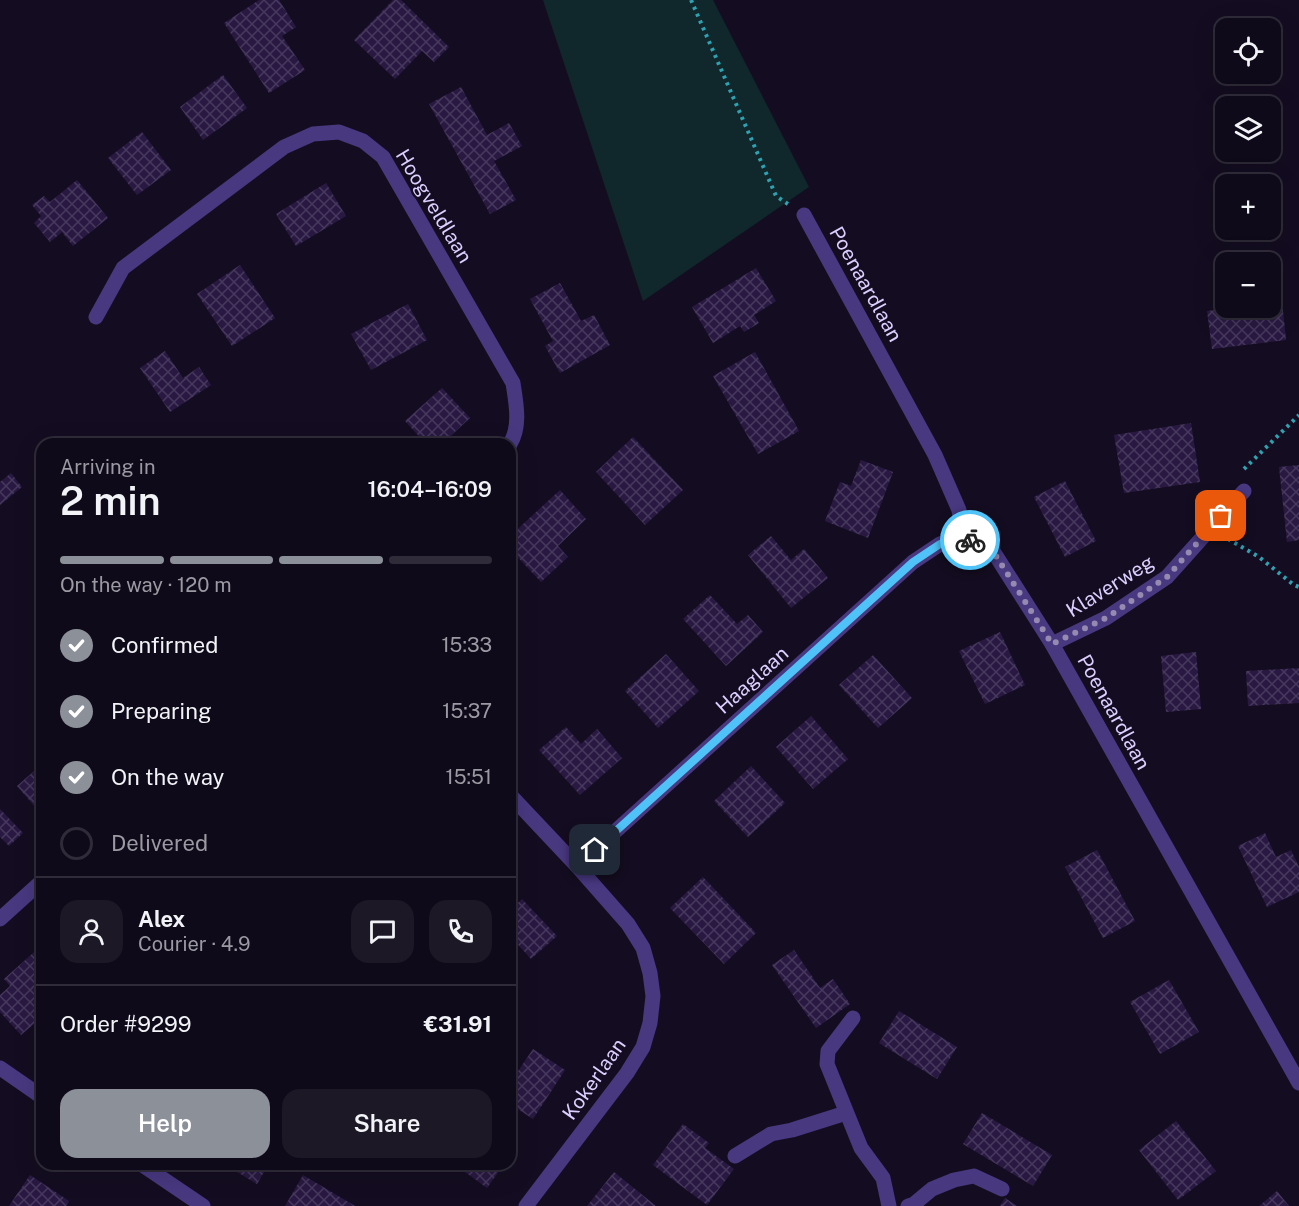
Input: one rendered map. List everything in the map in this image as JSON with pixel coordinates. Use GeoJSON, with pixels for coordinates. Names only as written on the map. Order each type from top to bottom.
{"type":"FeatureCollection","features":[{"type":"Feature","properties":{"kind":"street","name":"Hoogveldlaan"},"geometry":{"type":"LineString","coordinates":[[96,317],[123,268],[132,261],[284,147],[313,134],[339,132],[363,141],[383,158],[513,383],[518,409],[513,438]]}},
{"type":"Feature","properties":{"kind":"street","name":"Poenaardlaan"},"geometry":{"type":"LineString","coordinates":[[804,215],[935,455],[959,510],[963,537],[991,548],[1052,644],[1299,1083]]}},
{"type":"Feature","properties":{"kind":"street","name":"Klaverweg"},"geometry":{"type":"LineString","coordinates":[[1052,644],[1106,618],[1167,577],[1244,491]]}},
{"type":"Feature","properties":{"kind":"street","name":"Haaglaan"},"geometry":{"type":"LineString","coordinates":[[577,866],[913,562],[940,544],[963,537]]}},
{"type":"Feature","properties":{"kind":"street","name":"Kokerlaan"},"geometry":{"type":"LineString","coordinates":[[516,801],[628,924],[643,948],[653,996],[650,1023],[643,1047],[627,1073],[526,1206]]}},
{"type":"Feature","properties":{"kind":"street"},"geometry":{"type":"LineString","coordinates":[[0,919],[36,886]]}},
{"type":"Feature","properties":{"kind":"street"},"geometry":{"type":"LineString","coordinates":[[853,1018],[828,1051],[827,1064],[861,1148],[883,1178],[889,1206]]}},
{"type":"Feature","properties":{"kind":"street"},"geometry":{"type":"LineString","coordinates":[[0,1068],[36,1093]]}},
{"type":"Feature","properties":{"kind":"street"},"geometry":{"type":"LineString","coordinates":[[735,1156],[771,1134],[792,1130],[846,1113]]}},
{"type":"Feature","properties":{"kind":"street"},"geometry":{"type":"LineString","coordinates":[[150,1170],[203,1206]]}},
{"type":"Feature","properties":{"kind":"street"},"geometry":{"type":"LineString","coordinates":[[908,1206],[914,1204],[932,1189],[954,1180],[974,1176],[1002,1189]]}},
{"type":"Feature","properties":{"kind":"path"},"geometry":{"type":"LineString","coordinates":[[691,0],[776,196],[804,215]]}},
{"type":"Feature","properties":{"kind":"path"},"geometry":{"type":"LineString","coordinates":[[1244,491],[1244,468],[1299,415]]}},
{"type":"Feature","properties":{"kind":"path"},"geometry":{"type":"LineString","coordinates":[[1209,529],[1259,557],[1294,585],[1299,586]]}},
{"type":"Feature","properties":{"kind":"green space"},"geometry":{"type":"Polygon","coordinates":[[[543,0],[713,0],[809,187],[643,301],[543,0]]]}},
{"type":"Feature","properties":{"kind":"building"},"geometry":{"type":"Polygon","coordinates":[[[259,0],[279,0],[296,27],[282,36],[305,70],[269,93],[224,23],[259,0]]]}},
{"type":"Feature","properties":{"kind":"building"},"geometry":{"type":"Polygon","coordinates":[[[393,0],[401,0],[449,47],[434,62],[422,51],[395,79],[354,40],[393,0]]]}},
{"type":"Feature","properties":{"kind":"building"},"geometry":{"type":"Polygon","coordinates":[[[223,75],[247,108],[203,140],[180,107],[223,75]]]}},
{"type":"Feature","properties":{"kind":"building"},"geometry":{"type":"Polygon","coordinates":[[[461,87],[487,135],[509,123],[522,146],[494,161],[516,200],[490,214],[429,104],[461,87]]]}},
{"type":"Feature","properties":{"kind":"building"},"geometry":{"type":"Polygon","coordinates":[[[142,132],[171,170],[137,195],[108,158],[142,132]]]}},
{"type":"Feature","properties":{"kind":"building"},"geometry":{"type":"Polygon","coordinates":[[[77,180],[108,218],[73,246],[62,232],[50,242],[34,223],[41,216],[32,205],[44,196],[50,202],[77,180]]]}},
{"type":"Feature","properties":{"kind":"building"},"geometry":{"type":"Polygon","coordinates":[[[326,183],[346,216],[296,246],[276,214],[326,183]]]}},
{"type":"Feature","properties":{"kind":"building"},"geometry":{"type":"Polygon","coordinates":[[[240,265],[275,318],[232,346],[197,294],[240,265]]]}},
{"type":"Feature","properties":{"kind":"building"},"geometry":{"type":"Polygon","coordinates":[[[756,268],[776,301],[754,315],[759,323],[744,332],[740,326],[713,343],[692,307],[756,268]]]}},
{"type":"Feature","properties":{"kind":"building"},"geometry":{"type":"Polygon","coordinates":[[[560,283],[581,321],[594,315],[610,345],[560,373],[545,346],[553,341],[530,299],[560,283]]]}},
{"type":"Feature","properties":{"kind":"building"},"geometry":{"type":"Polygon","coordinates":[[[1281,301],[1286,340],[1212,349],[1207,311],[1215,310],[1215,318],[1281,318],[1281,301]]]}},
{"type":"Feature","properties":{"kind":"building"},"geometry":{"type":"Polygon","coordinates":[[[408,304],[427,340],[371,370],[351,334],[408,304]]]}},
{"type":"Feature","properties":{"kind":"building"},"geometry":{"type":"Polygon","coordinates":[[[165,351],[183,378],[199,367],[211,385],[170,412],[140,368],[165,351]]]}},
{"type":"Feature","properties":{"kind":"building"},"geometry":{"type":"Polygon","coordinates":[[[755,352],[799,431],[758,454],[713,376],[755,352]]]}},
{"type":"Feature","properties":{"kind":"building"},"geometry":{"type":"Polygon","coordinates":[[[442,388],[470,418],[448,438],[421,438],[405,421],[442,388]]]}},
{"type":"Feature","properties":{"kind":"building"},"geometry":{"type":"Polygon","coordinates":[[[1191,423],[1200,482],[1124,493],[1114,435],[1191,423]]]}},
{"type":"Feature","properties":{"kind":"building"},"geometry":{"type":"Polygon","coordinates":[[[633,437],[683,490],[645,525],[596,472],[633,437]]]}},
{"type":"Feature","properties":{"kind":"building"},"geometry":{"type":"Polygon","coordinates":[[[861,460],[893,472],[868,538],[825,521],[840,482],[851,486],[861,460]]]}},
{"type":"Feature","properties":{"kind":"building"},"geometry":{"type":"Polygon","coordinates":[[[1299,465],[1299,540],[1287,542],[1279,467],[1299,465]]]}},
{"type":"Feature","properties":{"kind":"building"},"geometry":{"type":"Polygon","coordinates":[[[11,473],[22,487],[0,505],[0,482],[11,473]]]}},
{"type":"Feature","properties":{"kind":"building"},"geometry":{"type":"Polygon","coordinates":[[[1065,481],[1096,541],[1065,557],[1034,497],[1065,481]]]}},
{"type":"Feature","properties":{"kind":"building"},"geometry":{"type":"Polygon","coordinates":[[[560,490],[586,519],[558,546],[568,557],[541,582],[516,555],[516,530],[560,490]]]}},
{"type":"Feature","properties":{"kind":"building"},"geometry":{"type":"Polygon","coordinates":[[[771,536],[791,560],[804,549],[828,578],[791,608],[748,555],[771,536]]]}},
{"type":"Feature","properties":{"kind":"building"},"geometry":{"type":"Polygon","coordinates":[[[710,595],[737,624],[748,615],[763,632],[726,666],[683,619],[710,595]]]}},
{"type":"Feature","properties":{"kind":"building"},"geometry":{"type":"Polygon","coordinates":[[[1000,632],[1025,685],[985,704],[959,651],[1000,632]]]}},
{"type":"Feature","properties":{"kind":"building"},"geometry":{"type":"Polygon","coordinates":[[[1196,652],[1201,709],[1166,712],[1161,656],[1196,652]]]}},
{"type":"Feature","properties":{"kind":"building"},"geometry":{"type":"Polygon","coordinates":[[[666,654],[699,691],[658,728],[625,691],[666,654]]]}},
{"type":"Feature","properties":{"kind":"building"},"geometry":{"type":"Polygon","coordinates":[[[873,655],[912,698],[878,728],[839,685],[873,655]]]}},
{"type":"Feature","properties":{"kind":"building"},"geometry":{"type":"Polygon","coordinates":[[[1299,668],[1299,703],[1248,706],[1246,671],[1299,668]]]}},
{"type":"Feature","properties":{"kind":"building"},"geometry":{"type":"Polygon","coordinates":[[[811,716],[848,759],[813,789],[776,747],[811,716]]]}},
{"type":"Feature","properties":{"kind":"building"},"geometry":{"type":"Polygon","coordinates":[[[566,727],[581,744],[597,729],[622,758],[580,795],[539,750],[566,727]]]}},
{"type":"Feature","properties":{"kind":"building"},"geometry":{"type":"Polygon","coordinates":[[[751,766],[785,803],[748,837],[714,801],[751,766]]]}},
{"type":"Feature","properties":{"kind":"building"},"geometry":{"type":"Polygon","coordinates":[[[36,769],[36,808],[17,786],[36,769]]]}},
{"type":"Feature","properties":{"kind":"building"},"geometry":{"type":"Polygon","coordinates":[[[0,809],[23,833],[9,846],[0,837],[0,809]]]}},
{"type":"Feature","properties":{"kind":"building"},"geometry":{"type":"Polygon","coordinates":[[[1265,833],[1276,857],[1291,850],[1299,867],[1299,892],[1267,907],[1238,846],[1265,833]]]}},
{"type":"Feature","properties":{"kind":"building"},"geometry":{"type":"Polygon","coordinates":[[[1097,850],[1135,921],[1103,938],[1065,867],[1097,850]]]}},
{"type":"Feature","properties":{"kind":"building"},"geometry":{"type":"Polygon","coordinates":[[[703,877],[756,933],[724,964],[670,908],[703,877]]]}},
{"type":"Feature","properties":{"kind":"building"},"geometry":{"type":"Polygon","coordinates":[[[522,899],[557,936],[531,959],[516,943],[516,904],[522,899]]]}},
{"type":"Feature","properties":{"kind":"building"},"geometry":{"type":"Polygon","coordinates":[[[36,950],[36,1022],[21,1035],[0,1012],[0,995],[10,986],[4,979],[36,950]]]}},
{"type":"Feature","properties":{"kind":"building"},"geometry":{"type":"Polygon","coordinates":[[[794,950],[820,988],[833,979],[850,1004],[816,1028],[772,965],[794,950]]]}},
{"type":"Feature","properties":{"kind":"building"},"geometry":{"type":"Polygon","coordinates":[[[1169,980],[1199,1032],[1160,1054],[1130,1002],[1169,980]]]}},
{"type":"Feature","properties":{"kind":"building"},"geometry":{"type":"Polygon","coordinates":[[[899,1011],[957,1047],[937,1079],[879,1043],[899,1011]]]}},
{"type":"Feature","properties":{"kind":"building"},"geometry":{"type":"Polygon","coordinates":[[[533,1049],[565,1070],[533,1119],[516,1108],[516,1074],[533,1049]]]}},
{"type":"Feature","properties":{"kind":"building"},"geometry":{"type":"Polygon","coordinates":[[[982,1113],[1052,1155],[1033,1186],[963,1144],[982,1113]]]}},
{"type":"Feature","properties":{"kind":"building"},"geometry":{"type":"Polygon","coordinates":[[[1176,1121],[1216,1171],[1178,1200],[1139,1150],[1176,1121]]]}},
{"type":"Feature","properties":{"kind":"building"},"geometry":{"type":"Polygon","coordinates":[[[683,1124],[709,1143],[705,1148],[734,1169],[707,1205],[653,1165],[683,1124]]]}},
{"type":"Feature","properties":{"kind":"building"},"geometry":{"type":"Polygon","coordinates":[[[234,1170],[265,1170],[257,1184],[234,1170]]]}},
{"type":"Feature","properties":{"kind":"building"},"geometry":{"type":"Polygon","coordinates":[[[462,1170],[500,1170],[487,1188],[462,1170]]]}},
{"type":"Feature","properties":{"kind":"building"},"geometry":{"type":"Polygon","coordinates":[[[614,1172],[656,1206],[587,1206],[614,1172]]]}},
{"type":"Feature","properties":{"kind":"building"},"geometry":{"type":"Polygon","coordinates":[[[30,1175],[69,1201],[66,1206],[9,1206],[30,1175]]]}},
{"type":"Feature","properties":{"kind":"building"},"geometry":{"type":"Polygon","coordinates":[[[303,1175],[355,1206],[285,1206],[303,1175]]]}},
{"type":"Feature","properties":{"kind":"building"},"geometry":{"type":"Polygon","coordinates":[[[1277,1191],[1289,1206],[1259,1206],[1277,1191]]]}},
{"type":"Feature","properties":{"kind":"building"},"geometry":{"type":"Polygon","coordinates":[[[1005,1198],[1017,1206],[1000,1206],[1005,1198]]]}},
{"type":"Feature","properties":{"kind":"way so far"},"geometry":{"type":"LineString","coordinates":[[970,540],[991,548],[1052,644],[1106,618],[1167,577],[1221,516]]}},
{"type":"Feature","properties":{"kind":"route"},"geometry":{"type":"LineString","coordinates":[[595,850],[913,562],[940,544],[963,537],[970,540]]}}]}
